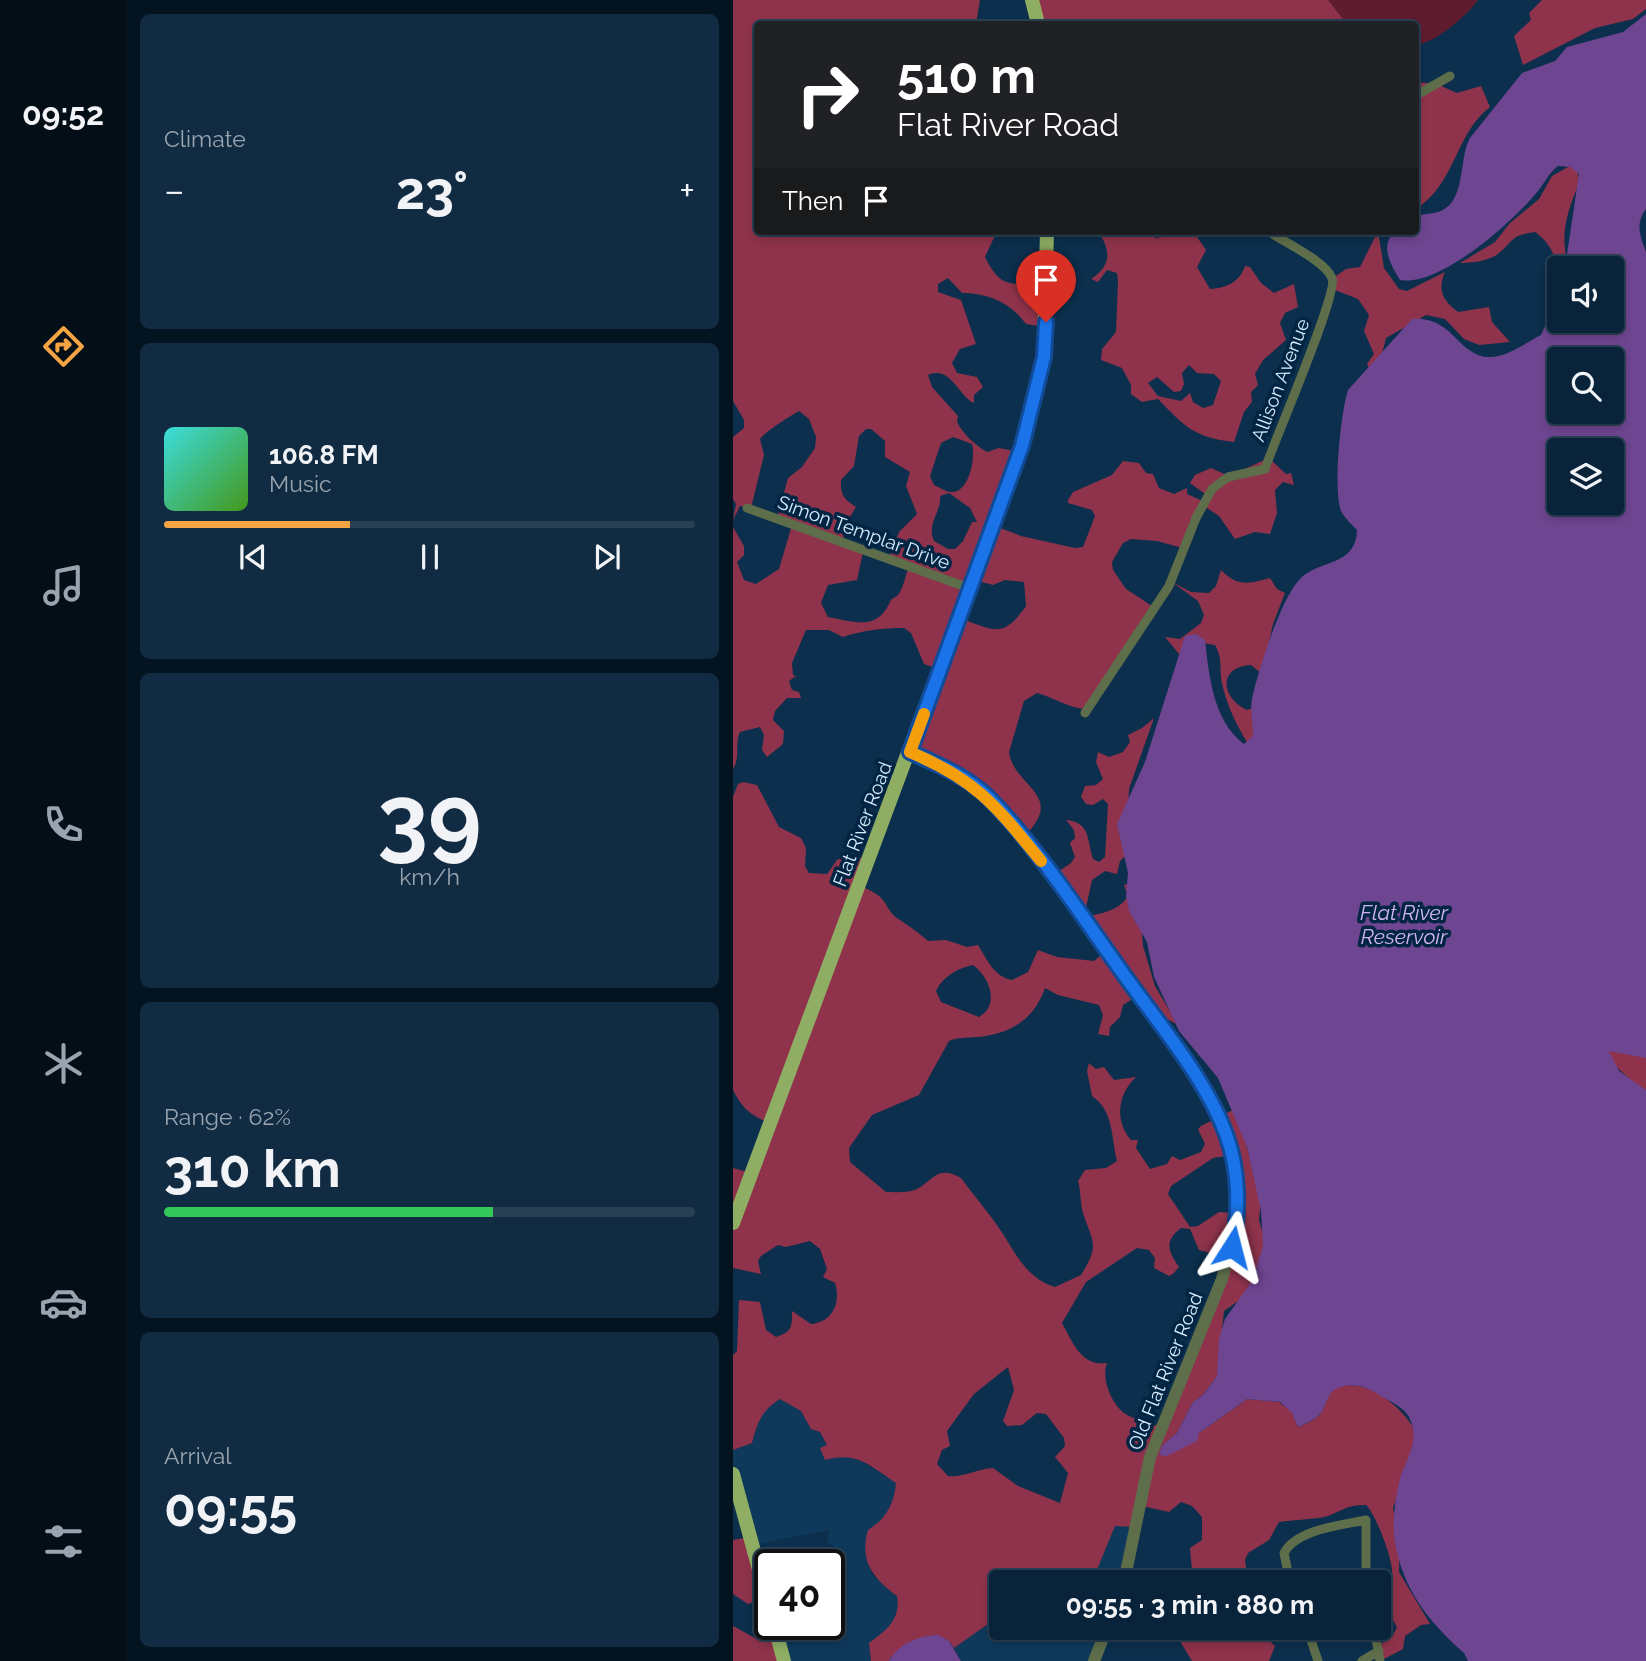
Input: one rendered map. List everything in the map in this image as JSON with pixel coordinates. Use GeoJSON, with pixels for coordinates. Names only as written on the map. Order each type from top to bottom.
{"type":"FeatureCollection","features":[{"type":"Feature","properties":{"kind":"main road"},"geometry":{"type":"LineString","coordinates":[[1032,0],[1037,21]]}},
{"type":"Feature","properties":{"kind":"main road","name":"Flat River Road"},"geometry":{"type":"LineString","coordinates":[[733,1223],[1022,446],[1044,357],[1047,235]]}},
{"type":"Feature","properties":{"kind":"main road"},"geometry":{"type":"LineString","coordinates":[[733,1474],[754,1551]]}},
{"type":"Feature","properties":{"kind":"main road"},"geometry":{"type":"LineString","coordinates":[[778,1640],[784,1661]]}},
{"type":"Feature","properties":{"kind":"street"},"geometry":{"type":"LineString","coordinates":[[1419,94],[1450,76]]}},
{"type":"Feature","properties":{"kind":"street","name":"Allison Avenue"},"geometry":{"type":"LineString","coordinates":[[1085,713],[1169,586],[1196,518],[1212,489],[1228,477],[1265,469],[1335,286],[1332,275],[1324,266],[1274,235]]}},
{"type":"Feature","properties":{"kind":"street","name":"Simon Templar Drive"},"geometry":{"type":"LineString","coordinates":[[747,508],[969,589]]}},
{"type":"Feature","properties":{"kind":"street","name":"Old Flat River Road"},"geometry":{"type":"LineString","coordinates":[[910,752],[945,768],[979,790],[1026,843],[1095,932],[1188,1065],[1221,1121],[1229,1145],[1238,1201],[1232,1247],[1222,1279],[1149,1457],[1126,1570]]}},
{"type":"Feature","properties":{"kind":"street"},"geometry":{"type":"LineString","coordinates":[[1288,1570],[1284,1553],[1292,1542],[1339,1525],[1366,1520],[1366,1570]]}},
{"type":"Feature","properties":{"kind":"street"},"geometry":{"type":"LineString","coordinates":[[1094,1661],[1102,1640]]}},
{"type":"Feature","properties":{"kind":"street"},"geometry":{"type":"LineString","coordinates":[[1311,1640],[1318,1661]]}},
{"type":"Feature","properties":{"kind":"street"},"geometry":{"type":"LineString","coordinates":[[1362,1661],[1380,1656]]}},
{"type":"Feature","properties":{"kind":"shaded area"},"geometry":{"type":"Polygon","coordinates":[[[733,0],[980,0],[976,21],[754,21],[754,235],[995,235],[985,257],[997,276],[1010,283],[1047,284],[1046,327],[1026,324],[1013,310],[997,300],[962,293],[948,278],[938,284],[938,292],[961,300],[976,344],[960,349],[952,363],[957,373],[977,377],[983,387],[974,395],[974,403],[943,374],[928,375],[932,387],[958,416],[957,422],[963,431],[978,446],[987,452],[999,448],[1020,452],[995,526],[1021,536],[1075,548],[1083,547],[1095,516],[1092,510],[1068,503],[1068,500],[1073,492],[1112,475],[1123,461],[1139,463],[1146,473],[1153,474],[1159,488],[1174,494],[1187,488],[1187,494],[1205,502],[1208,496],[1190,483],[1195,475],[1211,468],[1229,476],[1269,458],[1286,474],[1291,473],[1294,485],[1283,482],[1275,490],[1277,513],[1270,534],[1255,532],[1235,539],[1219,516],[1204,506],[1186,549],[1157,541],[1131,539],[1123,543],[1112,562],[1113,570],[1126,589],[1155,608],[1086,709],[1073,707],[1037,693],[1024,701],[1009,752],[1013,764],[1040,801],[1041,811],[1036,823],[1023,837],[991,799],[914,753],[939,669],[924,664],[911,633],[904,628],[873,630],[843,637],[829,630],[806,630],[792,663],[793,675],[796,676],[789,681],[792,690],[799,692],[801,698],[787,698],[775,711],[773,720],[784,731],[783,744],[767,757],[762,750],[764,735],[760,727],[740,732],[737,760],[733,769],[733,527],[744,546],[744,555],[737,562],[744,580],[756,584],[779,569],[792,525],[777,518],[788,478],[802,467],[815,448],[816,437],[809,419],[799,411],[760,439],[764,455],[751,508],[740,506],[733,520],[736,504],[733,499],[733,437],[744,428],[744,420],[733,401],[733,0]],[[866,429],[859,436],[854,466],[841,480],[842,493],[848,502],[856,507],[847,522],[842,543],[863,552],[857,580],[828,585],[821,603],[828,617],[864,622],[879,617],[901,590],[908,569],[889,558],[899,532],[917,514],[906,486],[910,472],[885,457],[885,441],[871,429],[866,429]],[[953,437],[941,443],[930,476],[934,485],[949,492],[957,491],[967,481],[973,457],[972,444],[953,437]],[[949,493],[940,496],[932,535],[934,541],[948,549],[955,549],[963,541],[972,522],[977,522],[970,508],[949,493]],[[974,580],[960,618],[990,629],[1004,628],[1018,617],[1026,606],[1024,582],[1005,580],[993,585],[974,580]]]}},
{"type":"Feature","properties":{"kind":"shaded area"},"geometry":{"type":"Polygon","coordinates":[[[1033,0],[1328,0],[1345,21],[1027,21],[1037,16],[1033,0]]]}},
{"type":"Feature","properties":{"kind":"shaded area"},"geometry":{"type":"Polygon","coordinates":[[[1328,0],[1478,0],[1450,28],[1419,44],[1419,21],[1345,21],[1328,0]]]}},
{"type":"Feature","properties":{"kind":"shaded area"},"geometry":{"type":"Polygon","coordinates":[[[1542,0],[1646,0],[1646,9],[1633,19],[1595,28],[1523,65],[1514,36],[1531,20],[1529,13],[1542,0]]]}},
{"type":"Feature","properties":{"kind":"shaded area"},"geometry":{"type":"Polygon","coordinates":[[[1419,82],[1437,84],[1457,93],[1481,86],[1490,107],[1469,131],[1440,186],[1419,206],[1419,82]]]}},
{"type":"Feature","properties":{"kind":"shaded area"},"geometry":{"type":"Polygon","coordinates":[[[1568,167],[1576,167],[1580,182],[1571,203],[1564,235],[1566,256],[1554,256],[1546,242],[1535,232],[1513,239],[1490,258],[1460,263],[1495,242],[1510,223],[1539,199],[1552,176],[1568,167]]]}},
{"type":"Feature","properties":{"kind":"shaded area"},"geometry":{"type":"Polygon","coordinates":[[[1100,235],[1151,235],[1156,238],[1196,235],[1206,250],[1197,267],[1210,289],[1232,283],[1240,276],[1245,266],[1250,267],[1261,283],[1274,293],[1294,284],[1298,307],[1285,313],[1280,323],[1286,340],[1263,360],[1255,374],[1258,385],[1251,392],[1252,402],[1244,412],[1234,442],[1191,430],[1158,399],[1142,402],[1131,394],[1131,385],[1122,368],[1101,360],[1102,349],[1116,332],[1118,281],[1117,273],[1107,270],[1098,282],[1091,279],[1106,263],[1105,245],[1100,235]],[[1189,365],[1182,373],[1184,384],[1181,391],[1174,392],[1157,377],[1148,383],[1158,396],[1181,401],[1190,393],[1193,402],[1203,408],[1213,405],[1221,381],[1214,374],[1197,373],[1189,365]]]}},
{"type":"Feature","properties":{"kind":"shaded area"},"geometry":{"type":"Polygon","coordinates":[[[1376,235],[1379,235],[1384,268],[1399,289],[1407,291],[1445,272],[1442,290],[1449,304],[1458,312],[1489,307],[1492,322],[1510,342],[1479,345],[1464,339],[1445,319],[1426,315],[1386,338],[1382,354],[1369,368],[1367,364],[1374,354],[1364,331],[1369,315],[1358,299],[1335,290],[1333,278],[1346,269],[1360,267],[1376,235]]]}},
{"type":"Feature","properties":{"kind":"shaded area"},"geometry":{"type":"Polygon","coordinates":[[[1221,570],[1244,583],[1270,578],[1277,589],[1285,593],[1273,624],[1262,674],[1251,665],[1232,671],[1228,677],[1228,691],[1238,705],[1247,710],[1258,706],[1252,751],[1227,701],[1215,645],[1195,642],[1179,654],[1165,637],[1180,639],[1201,623],[1204,615],[1198,601],[1172,582],[1191,592],[1209,593],[1216,586],[1221,570]]]}},
{"type":"Feature","properties":{"kind":"shaded area"},"geometry":{"type":"Polygon","coordinates":[[[1154,718],[1129,789],[1126,855],[1120,861],[1117,874],[1105,871],[1092,880],[1084,917],[1109,911],[1120,905],[1128,896],[1124,885],[1128,884],[1141,922],[1143,946],[1155,986],[1178,1025],[1153,1011],[1139,995],[1123,1005],[1120,1017],[1110,1027],[1109,1036],[1098,1034],[1103,1015],[1099,1005],[1058,995],[1045,988],[1034,1009],[1010,1029],[949,1041],[919,1095],[872,1115],[849,1148],[850,1162],[886,1192],[915,1190],[940,1174],[953,1174],[961,1178],[1030,1273],[1055,1287],[1081,1275],[1093,1250],[1078,1181],[1085,1170],[1106,1168],[1117,1161],[1108,1117],[1092,1096],[1087,1071],[1089,1063],[1096,1069],[1104,1067],[1114,1080],[1136,1077],[1125,1091],[1120,1116],[1131,1140],[1138,1140],[1136,1148],[1150,1169],[1167,1164],[1172,1156],[1180,1160],[1201,1152],[1205,1144],[1198,1129],[1233,1110],[1244,1136],[1261,1200],[1259,1220],[1266,1245],[1258,1287],[1224,1311],[1217,1376],[1203,1395],[1193,1402],[1177,1433],[1162,1446],[1199,1433],[1247,1399],[1279,1402],[1292,1412],[1298,1427],[1319,1415],[1330,1395],[1339,1387],[1363,1387],[1387,1399],[1406,1418],[1419,1438],[1393,1508],[1400,1538],[1399,1572],[1430,1624],[1421,1625],[1405,1636],[1403,1649],[1382,1660],[1381,1644],[1391,1640],[1397,1627],[1391,1615],[1392,1570],[1382,1536],[1366,1505],[1351,1506],[1324,1517],[1279,1522],[1269,1540],[1248,1553],[1245,1560],[1246,1570],[1192,1570],[1190,1548],[1202,1540],[1202,1517],[1192,1506],[1181,1502],[1169,1512],[1142,1506],[1136,1527],[1115,1526],[1097,1570],[989,1570],[989,1623],[954,1648],[949,1641],[891,1657],[889,1661],[871,1661],[869,1643],[895,1618],[898,1604],[897,1596],[870,1568],[865,1551],[866,1541],[868,1530],[880,1521],[888,1510],[896,1483],[855,1459],[846,1457],[825,1460],[820,1448],[827,1445],[820,1432],[811,1429],[801,1411],[780,1399],[761,1418],[752,1443],[733,1450],[733,1355],[737,1351],[739,1300],[760,1302],[766,1330],[776,1337],[790,1328],[792,1311],[811,1324],[825,1319],[836,1304],[837,1290],[835,1283],[823,1277],[827,1269],[820,1249],[810,1241],[786,1247],[778,1245],[761,1256],[758,1261],[761,1274],[733,1268],[733,1168],[751,1173],[770,1123],[748,1111],[733,1090],[733,797],[738,784],[743,782],[757,785],[779,827],[801,838],[806,848],[805,866],[809,873],[827,874],[837,860],[847,855],[869,860],[862,887],[878,895],[894,916],[928,941],[946,940],[967,947],[978,945],[996,971],[1012,980],[1028,972],[1038,950],[1057,957],[1094,961],[1106,951],[1053,875],[1071,863],[1075,857],[1070,843],[1075,838],[1074,830],[1066,820],[1084,828],[1093,859],[1099,862],[1105,857],[1108,804],[1103,799],[1093,805],[1086,804],[1081,797],[1085,786],[1096,785],[1103,779],[1096,762],[1098,752],[1109,757],[1123,752],[1130,742],[1128,735],[1154,718]],[[973,965],[946,977],[936,991],[941,1002],[979,1017],[989,1006],[991,999],[988,984],[973,965]],[[1232,1155],[1213,1158],[1171,1186],[1168,1194],[1190,1227],[1198,1226],[1219,1212],[1237,1213],[1232,1155]],[[1181,1228],[1172,1237],[1169,1246],[1179,1267],[1173,1274],[1169,1276],[1154,1268],[1155,1258],[1149,1250],[1137,1248],[1086,1282],[1062,1323],[1079,1352],[1091,1361],[1107,1363],[1106,1383],[1119,1409],[1132,1417],[1161,1427],[1225,1257],[1199,1250],[1190,1229],[1181,1228]],[[1008,1367],[974,1394],[947,1431],[950,1446],[942,1450],[937,1464],[948,1476],[993,1468],[1018,1486],[1060,1503],[1068,1473],[1055,1457],[1065,1446],[1064,1438],[1046,1414],[1037,1413],[1022,1425],[1007,1426],[1003,1421],[1014,1390],[1008,1367]]]}},
{"type":"Feature","properties":{"kind":"shaded area"},"geometry":{"type":"Polygon","coordinates":[[[1602,1046],[1646,1049],[1646,1094],[1611,1062],[1602,1046]]]}},
{"type":"Feature","properties":{"kind":"shaded area"},"geometry":{"type":"Polygon","coordinates":[[[780,1399],[801,1411],[811,1429],[820,1432],[827,1445],[841,1456],[854,1457],[896,1483],[895,1496],[883,1521],[868,1530],[871,1574],[897,1596],[899,1609],[889,1628],[869,1643],[871,1661],[785,1661],[779,1640],[845,1640],[845,1549],[837,1549],[827,1542],[829,1530],[752,1545],[733,1472],[733,1450],[752,1443],[758,1422],[767,1407],[780,1399]]]}},
{"type":"Feature","properties":{"kind":"shaded area"},"geometry":{"type":"Polygon","coordinates":[[[1125,1524],[1136,1527],[1127,1570],[1097,1570],[1115,1526],[1125,1524]]]}},
{"type":"Feature","properties":{"kind":"shaded area"},"geometry":{"type":"Polygon","coordinates":[[[749,1537],[754,1554],[754,1602],[748,1604],[733,1594],[733,1540],[749,1537]]]}},
{"type":"Feature","properties":{"kind":"shaded area"},"geometry":{"type":"Polygon","coordinates":[[[989,1623],[989,1640],[1103,1640],[1095,1661],[962,1661],[954,1648],[989,1623]]]}},
{"type":"Feature","properties":{"kind":"shaded area"},"geometry":{"type":"Polygon","coordinates":[[[733,1626],[754,1637],[754,1640],[778,1640],[785,1661],[733,1661],[733,1626]]]}},
{"type":"Feature","properties":{"kind":"shaded area"},"geometry":{"type":"Polygon","coordinates":[[[1182,1640],[1268,1640],[1275,1646],[1269,1661],[1192,1661],[1181,1643],[1182,1640]]]}},
{"type":"Feature","properties":{"kind":"water","name":"Flat River Reservoir"},"geometry":{"type":"Polygon","coordinates":[[[1646,14],[1646,209],[1641,220],[1640,235],[1646,252],[1646,1058],[1609,1051],[1619,1071],[1646,1090],[1646,1661],[1468,1661],[1464,1653],[1419,1604],[1404,1575],[1394,1535],[1394,1520],[1401,1474],[1413,1443],[1413,1427],[1403,1410],[1375,1392],[1354,1385],[1334,1390],[1319,1415],[1298,1427],[1292,1413],[1280,1402],[1247,1399],[1199,1433],[1197,1441],[1167,1456],[1159,1455],[1162,1446],[1177,1433],[1193,1402],[1203,1395],[1217,1376],[1219,1339],[1225,1319],[1252,1281],[1263,1246],[1261,1211],[1247,1147],[1218,1078],[1179,1031],[1154,977],[1147,942],[1129,911],[1126,896],[1128,873],[1117,824],[1145,762],[1185,636],[1196,634],[1205,640],[1214,697],[1225,723],[1244,744],[1253,736],[1252,699],[1265,654],[1285,602],[1300,579],[1344,556],[1355,542],[1357,530],[1342,513],[1338,489],[1340,433],[1348,390],[1412,319],[1437,324],[1471,351],[1492,357],[1511,351],[1541,335],[1547,321],[1547,333],[1624,333],[1624,256],[1567,256],[1579,174],[1570,167],[1558,166],[1527,204],[1494,235],[1455,263],[1435,273],[1416,279],[1400,280],[1388,256],[1388,243],[1392,235],[1419,235],[1419,215],[1438,212],[1454,200],[1470,138],[1522,73],[1555,61],[1567,47],[1623,32],[1646,14]]]}},
{"type":"Feature","properties":{"kind":"water"},"geometry":{"type":"Polygon","coordinates":[[[938,1635],[949,1641],[961,1661],[889,1661],[898,1650],[910,1642],[938,1635]]]}},
{"type":"Feature","properties":{"kind":"slow traffic"},"geometry":{"type":"LineString","coordinates":[[924,714],[910,752],[945,768],[989,798],[1041,861]]}},
{"type":"Feature","properties":{"kind":"route"},"geometry":{"type":"LineString","coordinates":[[1046,322],[1044,357],[1022,446],[910,752],[955,774],[989,798],[1095,932],[1188,1065],[1228,1138],[1238,1201],[1237,1225],[1232,1247]]}}]}
